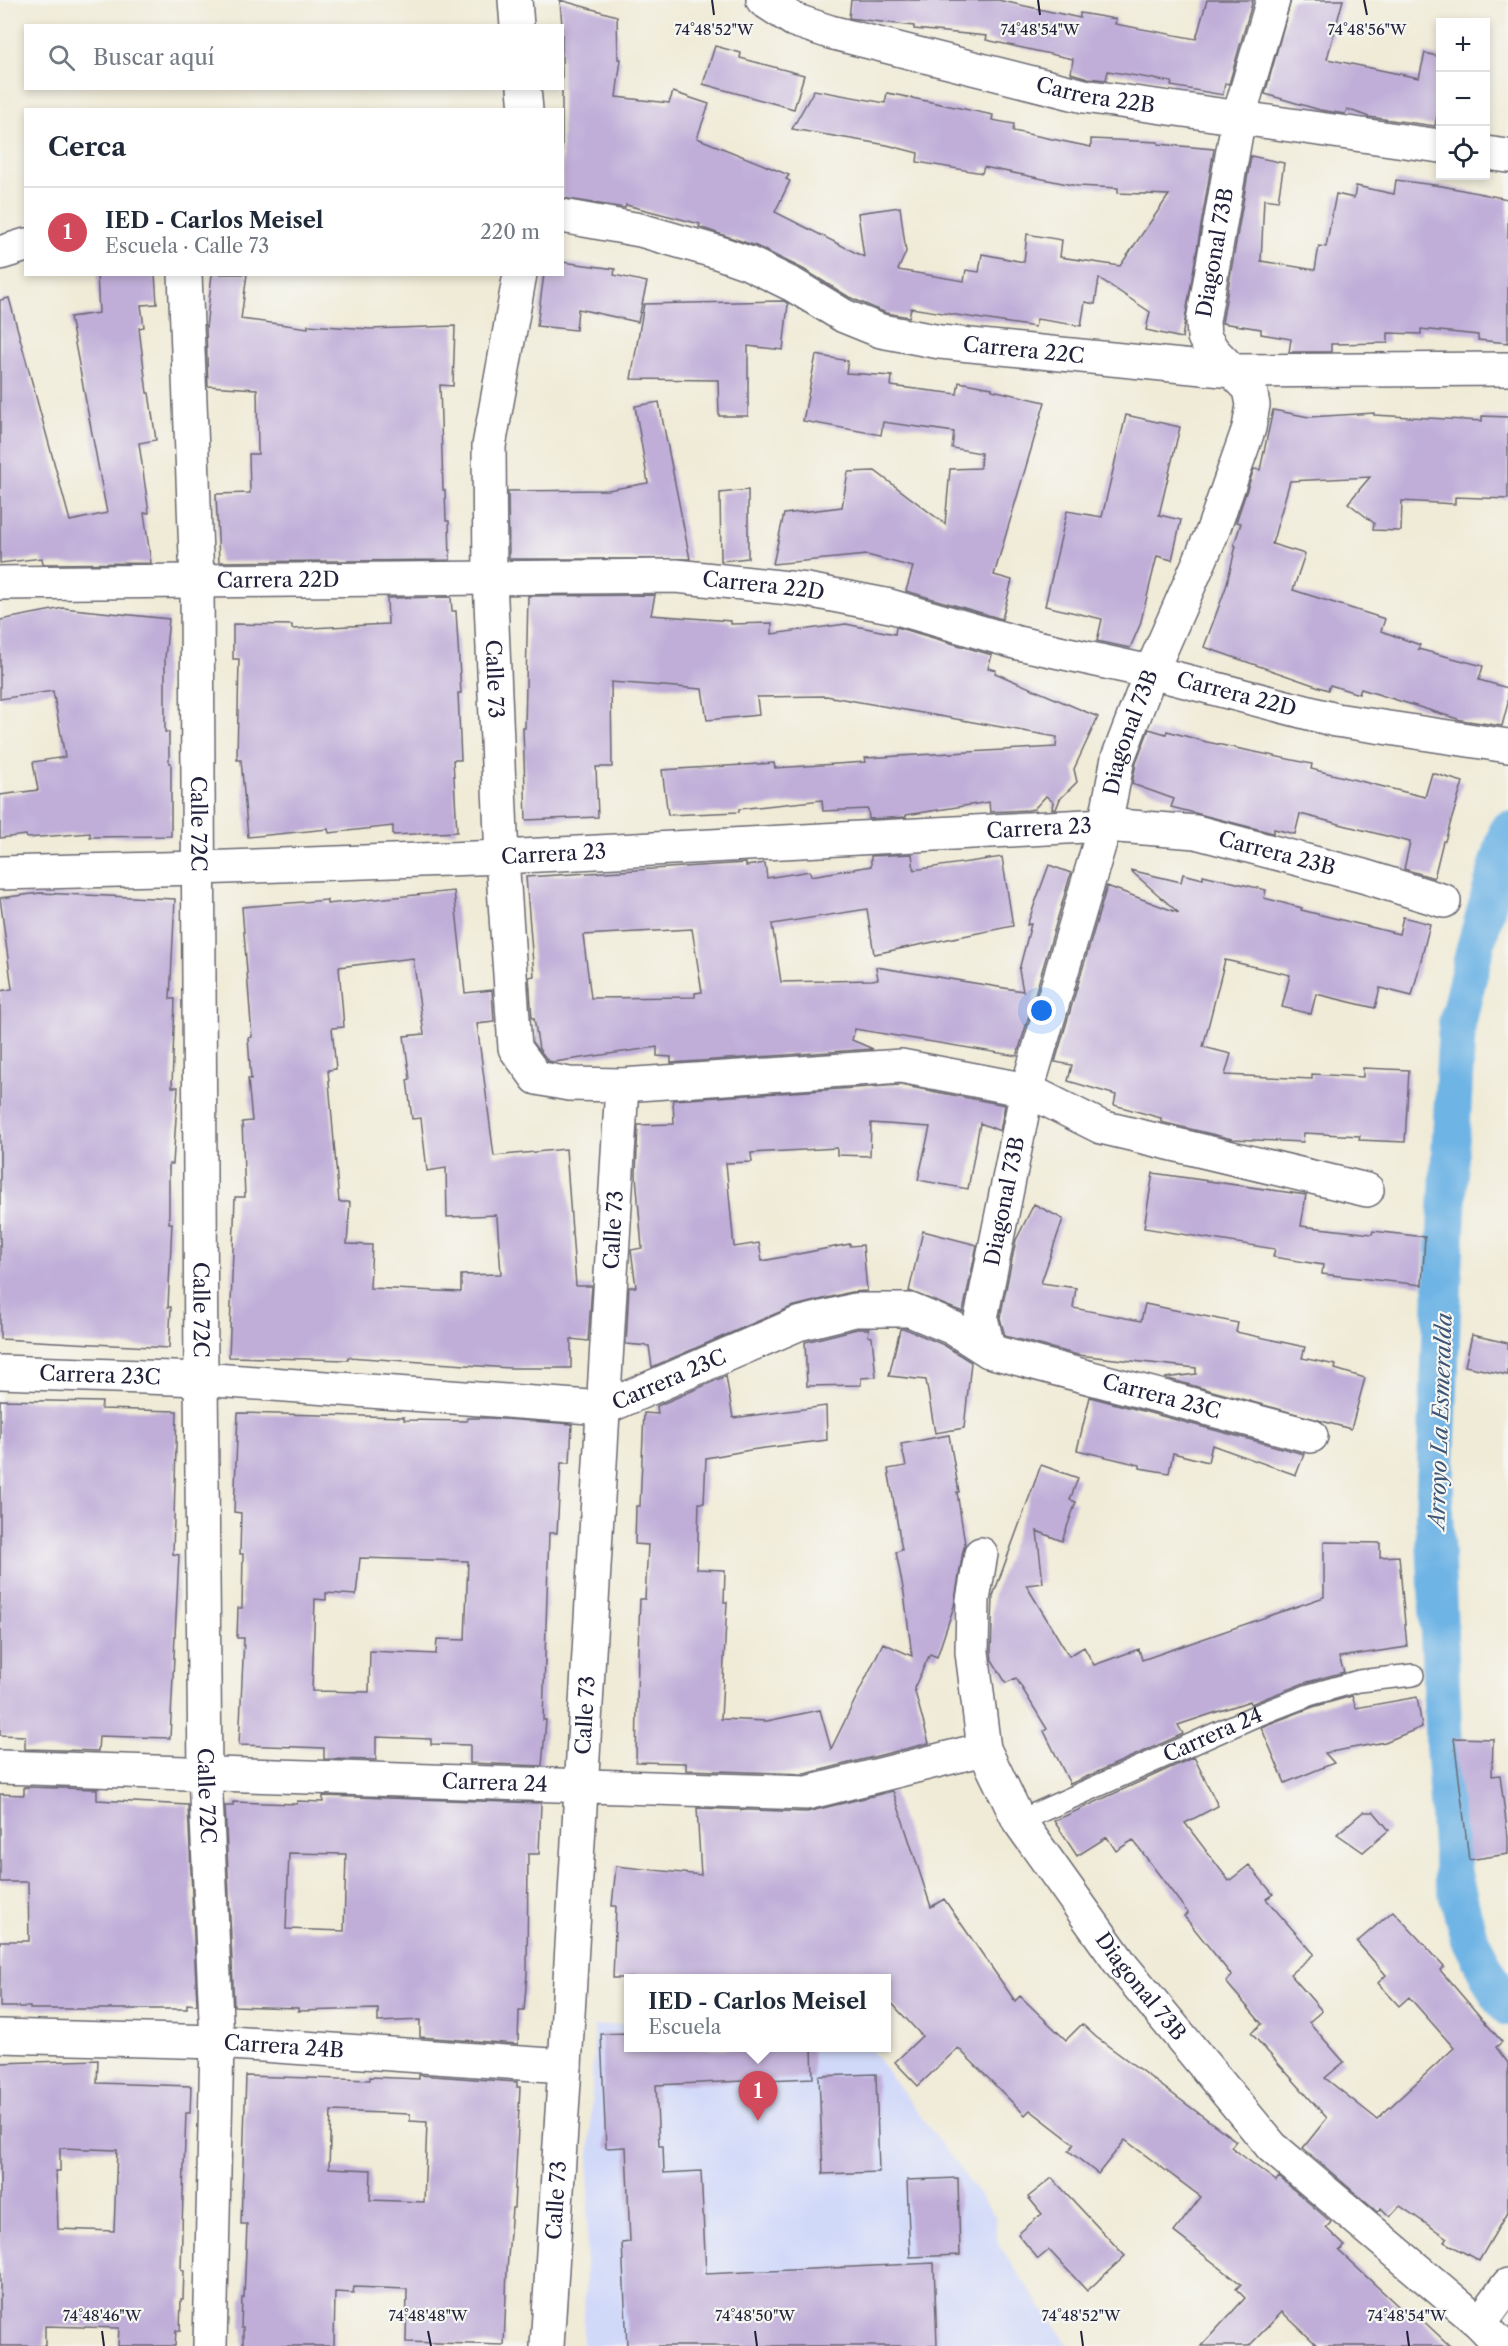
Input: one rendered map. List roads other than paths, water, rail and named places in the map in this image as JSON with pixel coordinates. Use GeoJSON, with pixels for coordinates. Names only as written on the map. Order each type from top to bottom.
{"type":"FeatureCollection","features":[{"type":"Feature","properties":{"kind":"street"},"geometry":{"type":"LineString","coordinates":[[515,0],[517,24]]}},
{"type":"Feature","properties":{"kind":"street","name":"Carrera 22B"},"geometry":{"type":"LineString","coordinates":[[763,0],[794,20],[830,32],[1084,96],[1436,145]]}},
{"type":"Feature","properties":{"kind":"street","name":"Diagonal 73B"},"geometry":{"type":"LineString","coordinates":[[989,1351],[981,1318],[1027,1090],[1105,825],[1118,758],[1151,672],[1212,533],[1249,428],[1253,405],[1250,389],[1213,351],[1204,337],[1203,321],[1239,117],[1273,0]]}},
{"type":"Feature","properties":{"kind":"street"},"geometry":{"type":"LineString","coordinates":[[524,90],[526,108]]}},
{"type":"Feature","properties":{"kind":"street"},"geometry":{"type":"LineString","coordinates":[[1490,154],[1508,156]]}},
{"type":"Feature","properties":{"kind":"street","name":"Carrera 22C"},"geometry":{"type":"LineString","coordinates":[[564,216],[640,230],[748,262],[793,285],[844,316],[881,331],[940,342],[1233,371],[1508,369]]}},
{"type":"Feature","properties":{"kind":"street"},"geometry":{"type":"LineString","coordinates":[[0,253],[24,246]]}},
{"type":"Feature","properties":{"kind":"street","name":"Calle 72C"},"geometry":{"type":"LineString","coordinates":[[185,276],[197,581],[205,1774],[217,2042],[210,2346]]}},
{"type":"Feature","properties":{"kind":"street","name":"Calle 73"},"geometry":{"type":"LineString","coordinates":[[513,276],[489,446],[490,578],[502,857],[515,1048],[537,1078],[569,1084],[622,1085],[547,2346]]}},
{"type":"Feature","properties":{"kind":"street","name":"Carrera 22D"},"geometry":{"type":"LineString","coordinates":[[0,583],[676,576],[807,590],[890,606],[1018,643],[1151,672],[1336,720],[1505,745]]}},
{"type":"Feature","properties":{"kind":"street","name":"Carrera 23"},"geometry":{"type":"LineString","coordinates":[[0,873],[502,857],[1105,825]]}},
{"type":"Feature","properties":{"kind":"street","name":"Carrera 23B"},"geometry":{"type":"LineString","coordinates":[[1105,825],[1196,832],[1363,876],[1444,901]]}},
{"type":"Feature","properties":{"kind":"street"},"geometry":{"type":"LineString","coordinates":[[622,1085],[901,1066],[1027,1090],[1101,1127],[1367,1190]]}},
{"type":"Feature","properties":{"kind":"street","name":"Carrera 23C"},"geometry":{"type":"LineString","coordinates":[[0,1372],[201,1379],[604,1408],[798,1324],[855,1310],[910,1310],[953,1328],[989,1351],[1311,1436]]}},
{"type":"Feature","properties":{"kind":"street","name":"Diagonal 73B"},"geometry":{"type":"LineString","coordinates":[[981,1554],[973,1600],[972,1652],[984,1749],[1018,1821],[1123,1967],[1272,2147],[1491,2335]]}},
{"type":"Feature","properties":{"kind":"street","name":"Carrera 24"},"geometry":{"type":"LineString","coordinates":[[0,1767],[807,1793],[984,1749]]}},
{"type":"Feature","properties":{"kind":"street","name":"Carrera 24B"},"geometry":{"type":"LineString","coordinates":[[0,2036],[217,2042],[565,2066]]}},
{"type":"Feature","properties":{"kind":"street"},"geometry":{"type":"LineString","coordinates":[[1491,2335],[1508,2285]]}},
{"type":"Feature","properties":{"kind":"lane","name":"Carrera 24"},"geometry":{"type":"LineString","coordinates":[[1018,1821],[1309,1695],[1359,1681],[1413,1675]]}},
{"type":"Feature","properties":{"kind":"waterway","name":"Arroyo La Esmeralda"},"geometry":{"type":"LineString","coordinates":[[1508,830],[1474,952],[1457,1024],[1434,1513],[1443,1729],[1453,1876],[1468,1935],[1495,1988],[1508,2007]]}},
{"type":"Feature","properties":{"kind":"place","name":"IED - Carlos Meisel"},"geometry":{"type":"Point","coordinates":[758,2121]}}]}
